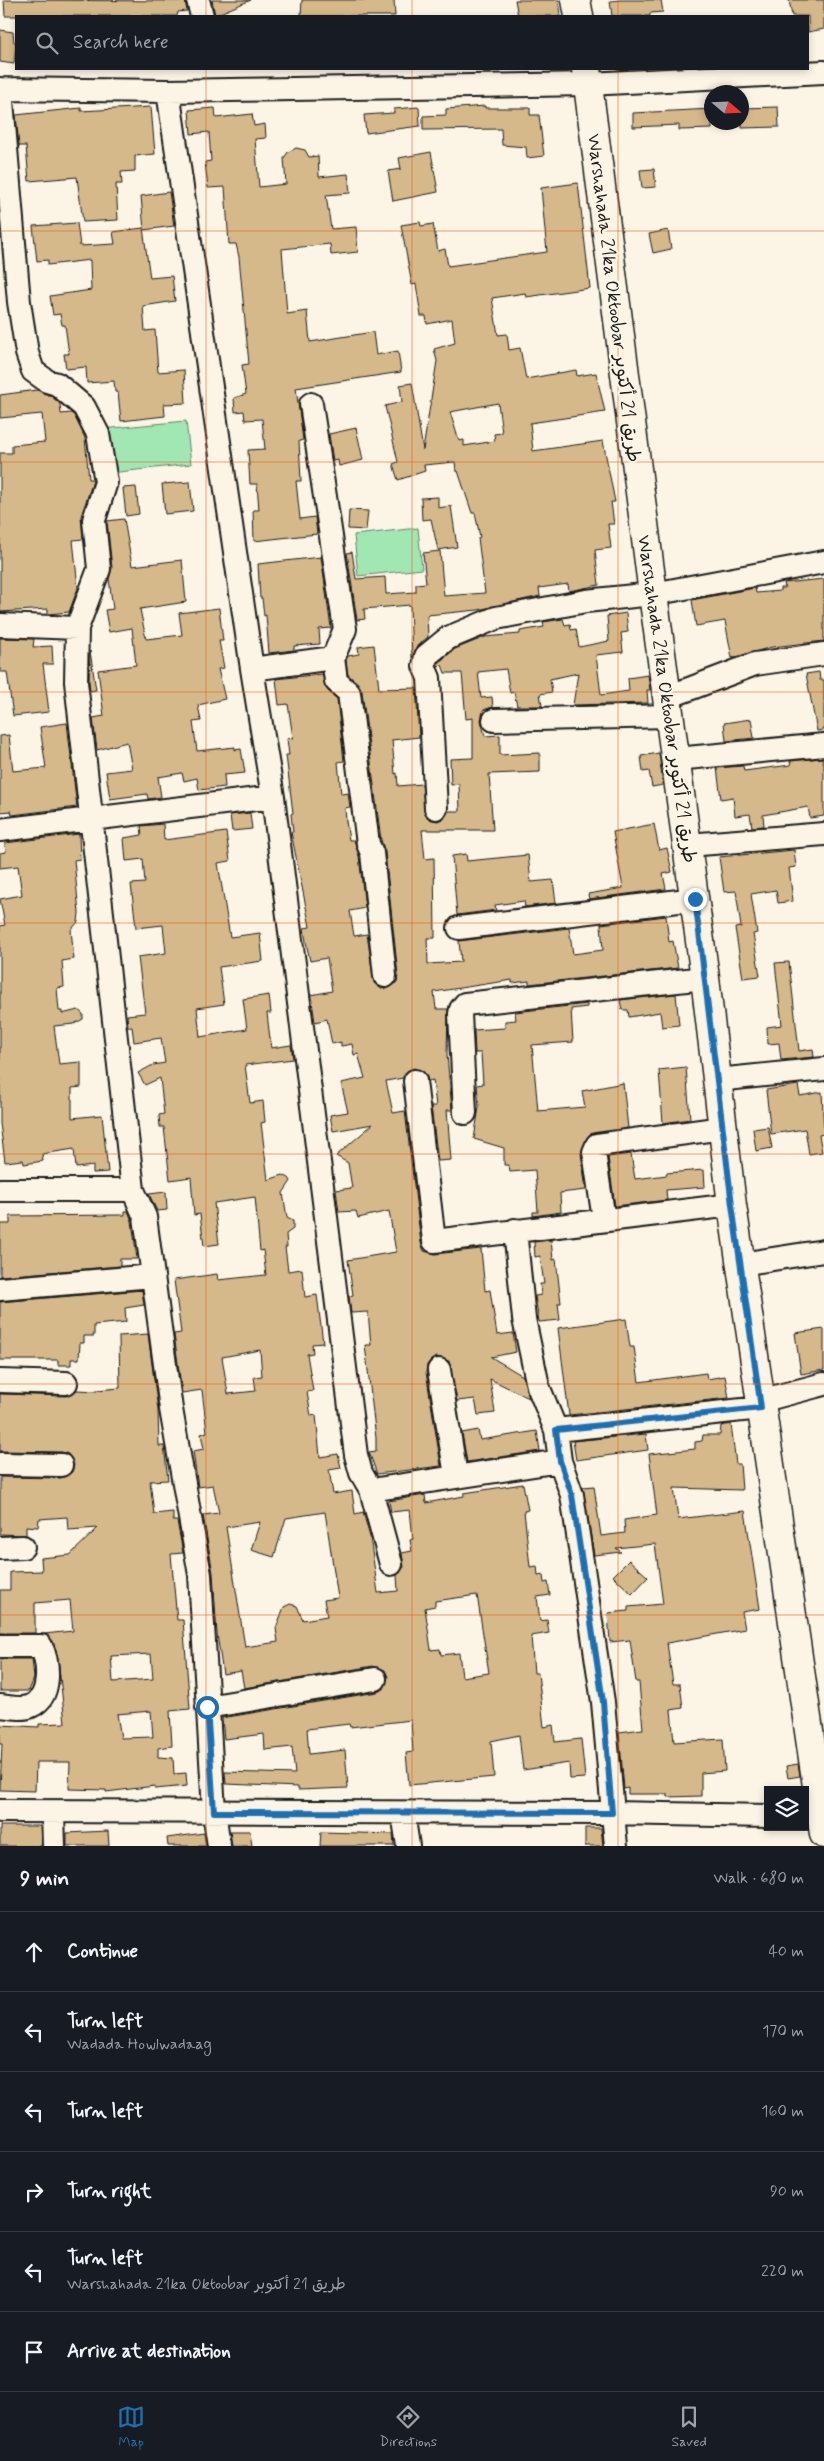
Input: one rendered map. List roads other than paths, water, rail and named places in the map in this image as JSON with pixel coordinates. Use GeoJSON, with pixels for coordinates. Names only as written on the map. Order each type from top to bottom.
{"type":"FeatureCollection","features":[{"type":"Feature","properties":{"kind":"main road"},"geometry":{"type":"LineString","coordinates":[[576,0],[578,15]]}},
{"type":"Feature","properties":{"kind":"main road","name":"Warshahada 21ka Oktoobar طريق 21 أكتوبر"},"geometry":{"type":"LineString","coordinates":[[587,77],[653,594],[695,899],[732,1205],[760,1405],[817,1739],[817,1822]]}},
{"type":"Feature","properties":{"kind":"street"},"geometry":{"type":"LineString","coordinates":[[198,0],[202,15]]}},
{"type":"Feature","properties":{"kind":"street"},"geometry":{"type":"LineString","coordinates":[[219,1846],[214,1812],[200,1574],[171,1409],[145,1217],[133,1190],[76,682],[77,628],[99,568],[94,520],[106,482],[98,434],[84,407],[57,384],[47,381],[33,371],[27,353],[19,302],[1,89],[168,91],[212,79],[587,77],[824,72]]}},
{"type":"Feature","properties":{"kind":"street"},"geometry":{"type":"LineString","coordinates":[[168,91],[252,668],[273,798],[356,1455],[371,1490],[391,1564]]}},
{"type":"Feature","properties":{"kind":"street"},"geometry":{"type":"LineString","coordinates":[[311,404],[345,629],[333,658],[336,681],[349,693],[368,844],[372,854],[385,976]]}},
{"type":"Feature","properties":{"kind":"street"},"geometry":{"type":"LineString","coordinates":[[436,808],[429,678],[424,666],[426,656],[448,638],[496,618],[586,601],[653,594],[824,562]]}},
{"type":"Feature","properties":{"kind":"street"},"geometry":{"type":"LineString","coordinates":[[0,625],[77,628]]}},
{"type":"Feature","properties":{"kind":"street"},"geometry":{"type":"LineString","coordinates":[[494,720],[669,706],[755,664],[824,654]]}},
{"type":"Feature","properties":{"kind":"street"},"geometry":{"type":"LineString","coordinates":[[252,668],[333,658]]}},
{"type":"Feature","properties":{"kind":"street"},"geometry":{"type":"LineString","coordinates":[[676,760],[824,745]]}},
{"type":"Feature","properties":{"kind":"street"},"geometry":{"type":"LineString","coordinates":[[0,830],[273,798]]}},
{"type":"Feature","properties":{"kind":"street"},"geometry":{"type":"LineString","coordinates":[[688,845],[824,834]]}},
{"type":"Feature","properties":{"kind":"street"},"geometry":{"type":"LineString","coordinates":[[459,928],[695,899]]}},
{"type":"Feature","properties":{"kind":"street"},"geometry":{"type":"LineString","coordinates":[[465,1113],[460,1014],[465,1004],[705,978]]}},
{"type":"Feature","properties":{"kind":"street"},"geometry":{"type":"LineString","coordinates":[[717,1080],[824,1069]]}},
{"type":"Feature","properties":{"kind":"street"},"geometry":{"type":"LineString","coordinates":[[415,1081],[434,1240],[732,1205]]}},
{"type":"Feature","properties":{"kind":"street"},"geometry":{"type":"LineString","coordinates":[[604,1220],[594,1152],[598,1145],[723,1128]]}},
{"type":"Feature","properties":{"kind":"street"},"geometry":{"type":"LineString","coordinates":[[0,1190],[133,1190]]}},
{"type":"Feature","properties":{"kind":"street"},"geometry":{"type":"LineString","coordinates":[[515,1230],[524,1319],[538,1386],[556,1430],[560,1461],[572,1495],[603,1702],[616,1846]]}},
{"type":"Feature","properties":{"kind":"street"},"geometry":{"type":"LineString","coordinates":[[741,1264],[824,1251]]}},
{"type":"Feature","properties":{"kind":"street"},"geometry":{"type":"LineString","coordinates":[[0,1289],[153,1276]]}},
{"type":"Feature","properties":{"kind":"street"},"geometry":{"type":"LineString","coordinates":[[440,1370],[456,1476]]}},
{"type":"Feature","properties":{"kind":"street"},"geometry":{"type":"LineString","coordinates":[[0,1382],[66,1383]]}},
{"type":"Feature","properties":{"kind":"street"},"geometry":{"type":"LineString","coordinates":[[556,1430],[760,1405],[824,1384]]}},
{"type":"Feature","properties":{"kind":"street"},"geometry":{"type":"LineString","coordinates":[[371,1490],[560,1461]]}},
{"type":"Feature","properties":{"kind":"street"},"geometry":{"type":"LineString","coordinates":[[0,1464],[62,1465]]}},
{"type":"Feature","properties":{"kind":"street"},"geometry":{"type":"LineString","coordinates":[[0,1548],[23,1547]]}},
{"type":"Feature","properties":{"kind":"street"},"geometry":{"type":"LineString","coordinates":[[0,1646],[41,1646],[45,1654],[47,1683],[40,1701],[30,1707],[0,1706]]}},
{"type":"Feature","properties":{"kind":"street"},"geometry":{"type":"LineString","coordinates":[[207,1707],[375,1679]]}},
{"type":"Feature","properties":{"kind":"street"},"geometry":{"type":"LineString","coordinates":[[0,1811],[612,1813],[764,1816]]}},
{"type":"Feature","properties":{"kind":"street"},"geometry":{"type":"LineString","coordinates":[[53,1812],[54,1846]]}},
{"type":"Feature","properties":{"kind":"street"},"geometry":{"type":"LineString","coordinates":[[403,1812],[408,1846]]}}]}
